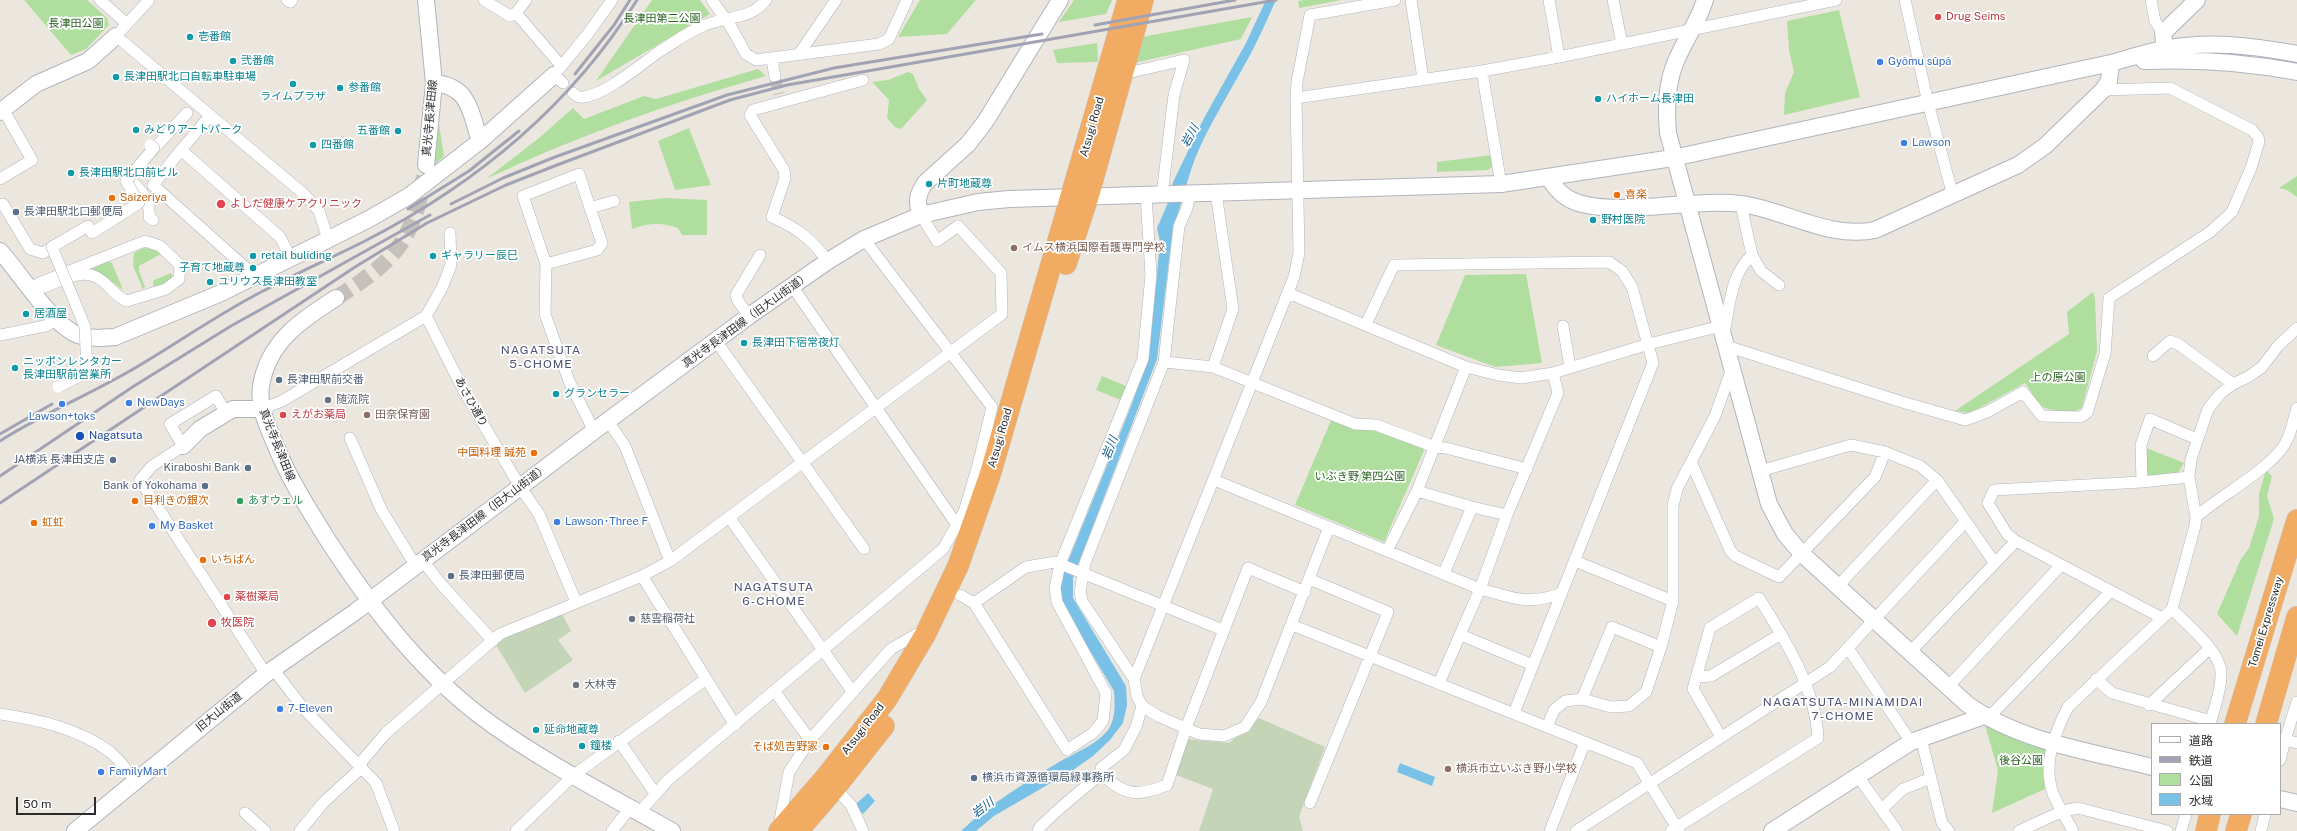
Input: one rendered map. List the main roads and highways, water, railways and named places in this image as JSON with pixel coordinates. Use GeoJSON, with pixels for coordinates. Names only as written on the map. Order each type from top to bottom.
{"type":"FeatureCollection","features":[{"type":"Feature","properties":{"kind":"highway","name":"Atsugi Road"},"geometry":{"type":"LineString","coordinates":[[798,831],[836,788],[902,702],[938,642],[967,599],[1003,477],[1080,197],[1128,0]]}},
{"type":"Feature","properties":{"kind":"highway","name":"Atsugi Road"},"geometry":{"type":"LineString","coordinates":[[778,831],[825,778],[887,699],[925,635],[958,566],[977,517],[1080,197],[1124,74],[1143,0]]}},
{"type":"Feature","properties":{"kind":"highway","name":"Tomei Expressway"},"geometry":{"type":"LineString","coordinates":[[2235,723],[2297,520]]}},
{"type":"Feature","properties":{"kind":"highway"},"geometry":{"type":"LineString","coordinates":[[2266,723],[2297,617]]}},
{"type":"Feature","properties":{"kind":"highway"},"geometry":{"type":"LineString","coordinates":[[2206,831],[2210,815]]}},
{"type":"Feature","properties":{"kind":"highway"},"geometry":{"type":"LineString","coordinates":[[2236,831],[2241,815]]}},
{"type":"Feature","properties":{"kind":"water"},"geometry":{"type":"Polygon","coordinates":[[[1266,0],[1276,0],[1253,50],[1205,137],[1192,167],[1173,228],[1157,359],[1073,578],[1073,598],[1126,686],[1127,705],[1123,723],[1110,740],[1093,756],[1073,770],[994,816],[976,831],[961,831],[984,811],[1008,794],[1059,762],[1098,740],[1111,725],[1115,706],[1114,691],[1062,604],[1059,589],[1062,576],[1130,409],[1149,357],[1160,242],[1157,228],[1170,198],[1173,182],[1204,118],[1246,43],[1266,0]]]}},
{"type":"Feature","properties":{"kind":"water"},"geometry":{"type":"Polygon","coordinates":[[[1400,763],[1435,777],[1432,786],[1397,772],[1400,763]]]}},
{"type":"Feature","properties":{"kind":"water"},"geometry":{"type":"Polygon","coordinates":[[[868,793],[875,801],[863,814],[855,805],[868,793]]]}},
{"type":"Feature","properties":{"kind":"tunnel"},"geometry":{"type":"LineString","coordinates":[[775,77],[779,94]]}},
{"type":"Feature","properties":{"kind":"tunnel"},"geometry":{"type":"LineString","coordinates":[[336,298],[372,274],[397,249],[414,218],[420,199],[424,176]]}},
{"type":"Feature","properties":{"kind":"railway"},"geometry":{"type":"LineString","coordinates":[[575,74],[614,25],[630,0]]}},
{"type":"Feature","properties":{"kind":"railway"},"geometry":{"type":"LineString","coordinates":[[0,441],[128,372],[249,298],[363,242],[404,220],[444,195],[481,169],[517,140],[550,109],[582,75],[611,39],[637,0]]}},
{"type":"Feature","properties":{"kind":"railway"},"geometry":{"type":"LineString","coordinates":[[1095,25],[1235,0]]}},
{"type":"Feature","properties":{"kind":"railway"},"geometry":{"type":"LineString","coordinates":[[0,503],[355,267],[427,223],[506,185],[730,100],[787,85],[1276,0]]}},
{"type":"Feature","properties":{"kind":"railway"},"geometry":{"type":"LineString","coordinates":[[451,204],[503,178],[555,157],[727,95],[834,68],[1042,34]]}},
{"type":"Feature","properties":{"kind":"railway"},"geometry":{"type":"LineString","coordinates":[[408,209],[469,171],[519,131]]}},
{"type":"Feature","properties":{"kind":"railway"},"geometry":{"type":"LineString","coordinates":[[0,476],[134,386],[231,326],[430,215]]}},
{"type":"Feature","properties":{"kind":"railway"},"geometry":{"type":"LineString","coordinates":[[0,434],[52,404]]}},
{"type":"Feature","properties":{"kind":"place","name":"Drug Seims"},"geometry":{"type":"Point","coordinates":[1938,17]}},
{"type":"Feature","properties":{"kind":"place","name":"壱番館"},"geometry":{"type":"Point","coordinates":[190,37]}},
{"type":"Feature","properties":{"kind":"place","name":"弐番館"},"geometry":{"type":"Point","coordinates":[233,61]}},
{"type":"Feature","properties":{"kind":"place","name":"Gyōmu sūpā"},"geometry":{"type":"Point","coordinates":[1880,62]}},
{"type":"Feature","properties":{"kind":"place","name":"長津田駅北口自転車駐車場"},"geometry":{"type":"Point","coordinates":[116,77]}},
{"type":"Feature","properties":{"kind":"place","name":"ライムプラザ"},"geometry":{"type":"Point","coordinates":[293,84]}},
{"type":"Feature","properties":{"kind":"place","name":"参番館"},"geometry":{"type":"Point","coordinates":[340,88]}},
{"type":"Feature","properties":{"kind":"place","name":"ハイホーム長津田"},"geometry":{"type":"Point","coordinates":[1598,99]}},
{"type":"Feature","properties":{"kind":"place","name":"みどりアートパーク"},"geometry":{"type":"Point","coordinates":[136,130]}},
{"type":"Feature","properties":{"kind":"place","name":"五番館"},"geometry":{"type":"Point","coordinates":[398,131]}},
{"type":"Feature","properties":{"kind":"place","name":"Lawson"},"geometry":{"type":"Point","coordinates":[1904,143]}},
{"type":"Feature","properties":{"kind":"place","name":"四番館"},"geometry":{"type":"Point","coordinates":[313,145]}},
{"type":"Feature","properties":{"kind":"place","name":"長津田駅北口前ビル"},"geometry":{"type":"Point","coordinates":[71,173]}},
{"type":"Feature","properties":{"kind":"place","name":"片町地蔵尊"},"geometry":{"type":"Point","coordinates":[929,184]}},
{"type":"Feature","properties":{"kind":"place","name":"喜楽"},"geometry":{"type":"Point","coordinates":[1617,195]}},
{"type":"Feature","properties":{"kind":"place","name":"Saizeriya"},"geometry":{"type":"Point","coordinates":[112,198]}},
{"type":"Feature","properties":{"kind":"place","name":"よしだ健康ケアクリニック"},"geometry":{"type":"Point","coordinates":[221,204]}},
{"type":"Feature","properties":{"kind":"place","name":"長津田駅北口郵便局"},"geometry":{"type":"Point","coordinates":[16,212]}},
{"type":"Feature","properties":{"kind":"place","name":"野村医院"},"geometry":{"type":"Point","coordinates":[1593,220]}},
{"type":"Feature","properties":{"kind":"place","name":"イムス横浜国際看護専門学校"},"geometry":{"type":"Point","coordinates":[1014,248]}},
{"type":"Feature","properties":{"kind":"place","name":"retail buliding"},"geometry":{"type":"Point","coordinates":[253,256]}},
{"type":"Feature","properties":{"kind":"place","name":"ギャラリー辰巳"},"geometry":{"type":"Point","coordinates":[433,256]}},
{"type":"Feature","properties":{"kind":"place","name":"子育て地蔵尊"},"geometry":{"type":"Point","coordinates":[253,268]}},
{"type":"Feature","properties":{"kind":"place","name":"ユリウス長津田教室"},"geometry":{"type":"Point","coordinates":[210,282]}},
{"type":"Feature","properties":{"kind":"place","name":"居酒屋"},"geometry":{"type":"Point","coordinates":[26,314]}},
{"type":"Feature","properties":{"kind":"place","name":"長津田下宿常夜灯"},"geometry":{"type":"Point","coordinates":[744,343]}},
{"type":"Feature","properties":{"kind":"place","name":"ニッポンレンタカー 長津田駅前営業所"},"geometry":{"type":"Point","coordinates":[15,368]}},
{"type":"Feature","properties":{"kind":"place","name":"長津田駅前交番"},"geometry":{"type":"Point","coordinates":[279,380]}},
{"type":"Feature","properties":{"kind":"place","name":"グランセラー"},"geometry":{"type":"Point","coordinates":[556,394]}},
{"type":"Feature","properties":{"kind":"place","name":"随流院"},"geometry":{"type":"Point","coordinates":[328,400]}},
{"type":"Feature","properties":{"kind":"place","name":"NewDays"},"geometry":{"type":"Point","coordinates":[129,403]}},
{"type":"Feature","properties":{"kind":"place","name":"Lawson+toks"},"geometry":{"type":"Point","coordinates":[62,404]}},
{"type":"Feature","properties":{"kind":"place","name":"えがお薬局"},"geometry":{"type":"Point","coordinates":[283,415]}},
{"type":"Feature","properties":{"kind":"place","name":"田奈保育園"},"geometry":{"type":"Point","coordinates":[367,415]}},
{"type":"Feature","properties":{"kind":"place","name":"Nagatsuta"},"geometry":{"type":"Point","coordinates":[80,436]}},
{"type":"Feature","properties":{"kind":"place","name":"中国料理 誠苑"},"geometry":{"type":"Point","coordinates":[534,453]}},
{"type":"Feature","properties":{"kind":"place","name":"JA横浜 長津田支店"},"geometry":{"type":"Point","coordinates":[113,460]}},
{"type":"Feature","properties":{"kind":"place","name":"Kiraboshi Bank"},"geometry":{"type":"Point","coordinates":[248,468]}},
{"type":"Feature","properties":{"kind":"place","name":"Bank of Yokohama"},"geometry":{"type":"Point","coordinates":[205,486]}},
{"type":"Feature","properties":{"kind":"place","name":"目利きの銀次"},"geometry":{"type":"Point","coordinates":[135,501]}},
{"type":"Feature","properties":{"kind":"place","name":"あすウェル"},"geometry":{"type":"Point","coordinates":[240,501]}},
{"type":"Feature","properties":{"kind":"place","name":"Lawson･Three F"},"geometry":{"type":"Point","coordinates":[557,522]}},
{"type":"Feature","properties":{"kind":"place","name":"虹虹"},"geometry":{"type":"Point","coordinates":[34,523]}},
{"type":"Feature","properties":{"kind":"place","name":"My Basket"},"geometry":{"type":"Point","coordinates":[152,526]}},
{"type":"Feature","properties":{"kind":"place","name":"いちばん"},"geometry":{"type":"Point","coordinates":[203,560]}},
{"type":"Feature","properties":{"kind":"place","name":"長津田郵便局"},"geometry":{"type":"Point","coordinates":[451,576]}},
{"type":"Feature","properties":{"kind":"place","name":"薬樹薬局"},"geometry":{"type":"Point","coordinates":[227,597]}},
{"type":"Feature","properties":{"kind":"place","name":"慈雲稲荷社"},"geometry":{"type":"Point","coordinates":[632,619]}},
{"type":"Feature","properties":{"kind":"place","name":"牧医院"},"geometry":{"type":"Point","coordinates":[212,623]}},
{"type":"Feature","properties":{"kind":"place","name":"大林寺"},"geometry":{"type":"Point","coordinates":[576,685]}},
{"type":"Feature","properties":{"kind":"place","name":"7-Eleven"},"geometry":{"type":"Point","coordinates":[280,709]}},
{"type":"Feature","properties":{"kind":"place","name":"延命地蔵尊"},"geometry":{"type":"Point","coordinates":[536,730]}},
{"type":"Feature","properties":{"kind":"place","name":"鐘楼"},"geometry":{"type":"Point","coordinates":[582,746]}},
{"type":"Feature","properties":{"kind":"place","name":"そば処吉野家"},"geometry":{"type":"Point","coordinates":[826,747]}},
{"type":"Feature","properties":{"kind":"place","name":"横浜市立いぶき野小学校"},"geometry":{"type":"Point","coordinates":[1448,769]}},
{"type":"Feature","properties":{"kind":"place","name":"FamilyMart"},"geometry":{"type":"Point","coordinates":[101,772]}},
{"type":"Feature","properties":{"kind":"place","name":"横浜市資源循環局緑事務所"},"geometry":{"type":"Point","coordinates":[974,778]}},
{"type":"Feature","properties":{"kind":"district","name":"NAGATSUTA 5-CHOME"},"geometry":{"type":"Point","coordinates":[541,357]}},
{"type":"Feature","properties":{"kind":"district","name":"NAGATSUTA 6-CHOME"},"geometry":{"type":"Point","coordinates":[774,594]}},
{"type":"Feature","properties":{"kind":"district","name":"NAGATSUTA-MINAMIDAI 7-CHOME"},"geometry":{"type":"Point","coordinates":[1843,709]}},
{"type":"Feature","properties":{"kind":"park label","name":"長津田第二公園"},"geometry":{"type":"Point","coordinates":[662,19]}},
{"type":"Feature","properties":{"kind":"park label","name":"長津田公園"},"geometry":{"type":"Point","coordinates":[76,24]}},
{"type":"Feature","properties":{"kind":"park label","name":"上の原公園"},"geometry":{"type":"Point","coordinates":[2058,378]}},
{"type":"Feature","properties":{"kind":"park label","name":"いぶき野 第四公園"},"geometry":{"type":"Point","coordinates":[1360,477]}},
{"type":"Feature","properties":{"kind":"park label","name":"後谷公園"},"geometry":{"type":"Point","coordinates":[2021,761]}},
{"type":"Feature","properties":{"kind":"water label","name":"岩川"},"geometry":{"type":"Point","coordinates":[1190,136]}},
{"type":"Feature","properties":{"kind":"water label","name":"岩川"},"geometry":{"type":"Point","coordinates":[1110,448]}},
{"type":"Feature","properties":{"kind":"water label","name":"岩川"},"geometry":{"type":"Point","coordinates":[983,808]}}]}
